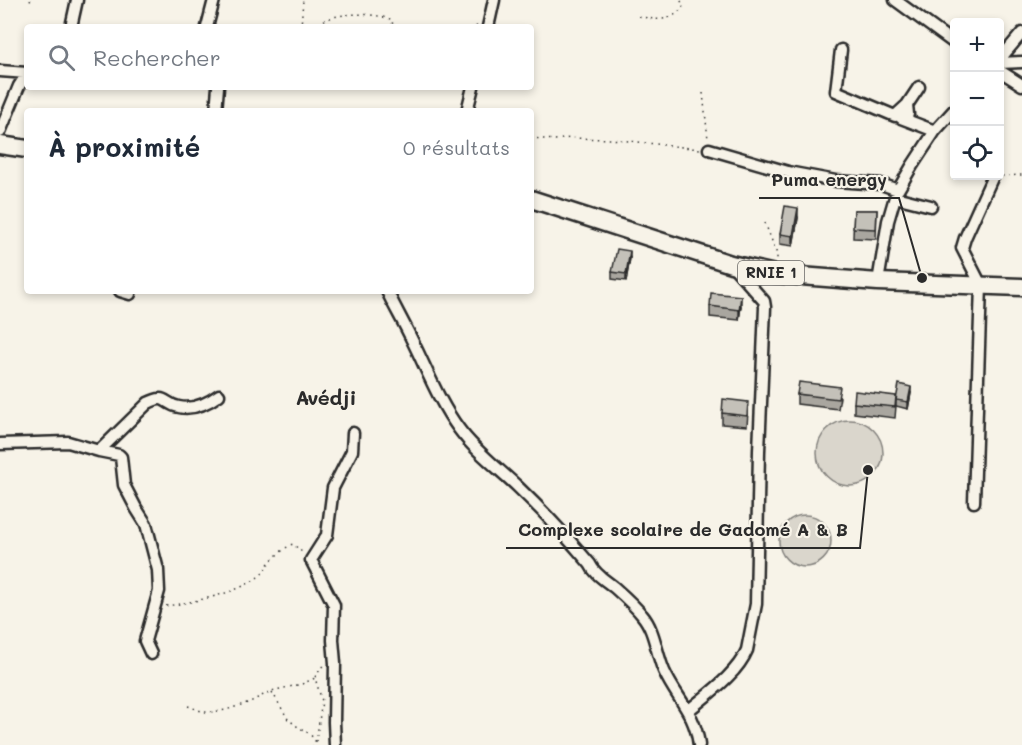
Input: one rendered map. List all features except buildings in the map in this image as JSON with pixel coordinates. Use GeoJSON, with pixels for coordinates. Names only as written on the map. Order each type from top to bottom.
{"type":"FeatureCollection","features":[{"type":"Feature","properties":{"kind":"highway"},"geometry":{"type":"LineString","coordinates":[[0,145],[24,149]]}},
{"type":"Feature","properties":{"kind":"highway","name":"RNIE 1"},"geometry":{"type":"LineString","coordinates":[[534,200],[732,264],[775,274],[878,282],[1022,287]]}},
{"type":"Feature","properties":{"kind":"street"},"geometry":{"type":"LineString","coordinates":[[72,24],[77,0]]}},
{"type":"Feature","properties":{"kind":"street"},"geometry":{"type":"LineString","coordinates":[[208,24],[214,0]]}},
{"type":"Feature","properties":{"kind":"street"},"geometry":{"type":"LineString","coordinates":[[489,24],[494,0]]}},
{"type":"Feature","properties":{"kind":"street"},"geometry":{"type":"LineString","coordinates":[[895,0],[950,40]]}},
{"type":"Feature","properties":{"kind":"street"},"geometry":{"type":"LineString","coordinates":[[1004,55],[1022,33]]}},
{"type":"Feature","properties":{"kind":"street"},"geometry":{"type":"LineString","coordinates":[[841,50],[836,92],[935,131]]}},
{"type":"Feature","properties":{"kind":"street"},"geometry":{"type":"LineString","coordinates":[[1004,61],[1022,62]]}},
{"type":"Feature","properties":{"kind":"street"},"geometry":{"type":"LineString","coordinates":[[0,71],[24,74]]}},
{"type":"Feature","properties":{"kind":"street"},"geometry":{"type":"LineString","coordinates":[[1001,72],[1022,85]]}},
{"type":"Feature","properties":{"kind":"street"},"geometry":{"type":"LineString","coordinates":[[0,132],[24,78]]}},
{"type":"Feature","properties":{"kind":"street"},"geometry":{"type":"LineString","coordinates":[[895,116],[907,105],[919,87]]}},
{"type":"Feature","properties":{"kind":"street"},"geometry":{"type":"LineString","coordinates":[[216,108],[218,90]]}},
{"type":"Feature","properties":{"kind":"street"},"geometry":{"type":"LineString","coordinates":[[468,108],[472,90]]}},
{"type":"Feature","properties":{"kind":"street"},"geometry":{"type":"LineString","coordinates":[[906,120],[907,105]]}},
{"type":"Feature","properties":{"kind":"street"},"geometry":{"type":"LineString","coordinates":[[878,282],[888,221],[897,193],[935,131],[950,114]]}},
{"type":"Feature","properties":{"kind":"street"},"geometry":{"type":"LineString","coordinates":[[709,149],[788,172],[836,181],[881,184],[931,206]]}},
{"type":"Feature","properties":{"kind":"street"},"geometry":{"type":"LineString","coordinates":[[974,502],[981,285],[962,248],[991,180]]}},
{"type":"Feature","properties":{"kind":"street"},"geometry":{"type":"LineString","coordinates":[[688,711],[719,685],[744,657],[756,604],[765,307],[764,301],[732,264]]}},
{"type":"Feature","properties":{"kind":"street"},"geometry":{"type":"LineString","coordinates":[[388,294],[435,388],[460,430],[545,513],[592,569],[643,616],[664,671],[688,711],[699,745]]}},
{"type":"Feature","properties":{"kind":"street"},"geometry":{"type":"LineString","coordinates":[[99,451],[148,403],[156,399],[165,400],[181,408],[198,406],[219,395]]}},
{"type":"Feature","properties":{"kind":"street"},"geometry":{"type":"LineString","coordinates":[[335,745],[334,605],[311,560],[326,538],[333,488],[352,451],[352,433]]}},
{"type":"Feature","properties":{"kind":"street"},"geometry":{"type":"LineString","coordinates":[[0,444],[69,442],[121,457],[125,489],[147,527],[158,570],[159,591],[145,641],[151,654]]}},
{"type":"Feature","properties":{"kind":"path"},"geometry":{"type":"LineString","coordinates":[[301,24],[303,0]]}},
{"type":"Feature","properties":{"kind":"path"},"geometry":{"type":"LineString","coordinates":[[639,16],[653,20],[668,19],[683,8],[684,5],[680,0]]}},
{"type":"Feature","properties":{"kind":"path"},"geometry":{"type":"LineString","coordinates":[[318,24],[326,18],[368,14],[390,19],[393,24]]}},
{"type":"Feature","properties":{"kind":"path"},"geometry":{"type":"LineString","coordinates":[[534,138],[611,139],[709,149],[704,93]]}},
{"type":"Feature","properties":{"kind":"path"},"geometry":{"type":"LineString","coordinates":[[1004,176],[1022,175]]}},
{"type":"Feature","properties":{"kind":"path"},"geometry":{"type":"LineString","coordinates":[[765,223],[777,258]]}},
{"type":"Feature","properties":{"kind":"path"},"geometry":{"type":"LineString","coordinates":[[153,608],[209,598],[245,586],[256,579],[266,570],[269,563],[293,544],[311,560]]}},
{"type":"Feature","properties":{"kind":"path"},"geometry":{"type":"LineString","coordinates":[[188,706],[204,712],[212,712],[250,702],[271,691],[302,684],[315,678],[322,701],[316,742],[313,745]]}},
{"type":"Feature","properties":{"kind":"path"},"geometry":{"type":"LineString","coordinates":[[271,691],[288,719],[310,734],[318,745]]}},
{"type":"Feature","properties":{"kind":"shaded area"},"geometry":{"type":"Polygon","coordinates":[[[850,420],[863,423],[873,430],[880,440],[883,453],[880,466],[873,476],[863,483],[850,486],[837,483],[827,476],[820,466],[817,453],[820,440],[827,430],[837,423],[850,420]]]}},
{"type":"Feature","properties":{"kind":"shaded area"},"geometry":{"type":"Polygon","coordinates":[[[800,515],[810,515],[824,522],[831,541],[824,560],[810,567],[800,567],[790,563],[783,556],[779,546],[779,536],[783,526],[790,519],[800,515]]]}},
{"type":"Feature","properties":{"kind":"place","name":"Puma energy"},"geometry":{"type":"Point","coordinates":[922,278]}},
{"type":"Feature","properties":{"kind":"place","name":"Complexe scolaire de Gadomé A & B"},"geometry":{"type":"Point","coordinates":[868,470]}},
{"type":"Feature","properties":{"kind":"district","name":"Avédji"},"geometry":{"type":"Point","coordinates":[326,398]}}]}
